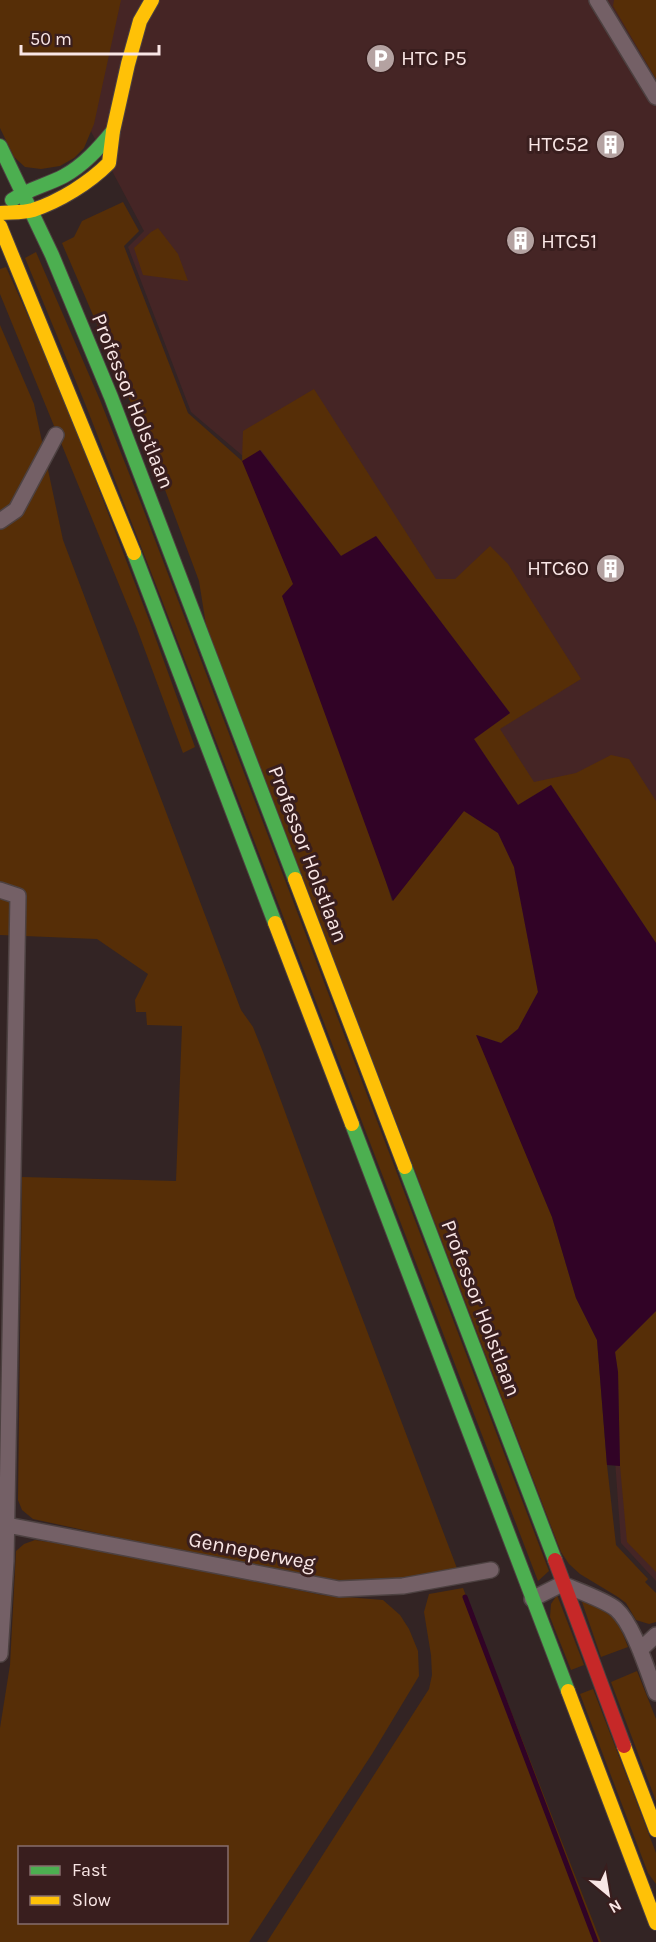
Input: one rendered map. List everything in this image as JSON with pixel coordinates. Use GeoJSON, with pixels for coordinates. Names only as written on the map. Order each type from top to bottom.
{"type":"FeatureCollection","features":[{"type":"Feature","properties":{"kind":"main road"},"geometry":{"type":"LineString","coordinates":[[0,212],[31,211],[63,196],[99,173],[109,163],[113,131],[140,21],[152,0]]}},
{"type":"Feature","properties":{"kind":"main road"},"geometry":{"type":"LineString","coordinates":[[0,212],[22,193],[72,172],[100,147],[113,131]]}},
{"type":"Feature","properties":{"kind":"main road","name":"Professor Holstlaan"},"geometry":{"type":"LineString","coordinates":[[0,146],[51,255],[119,418],[472,1341],[656,1830]]}},
{"type":"Feature","properties":{"kind":"main road"},"geometry":{"type":"LineString","coordinates":[[0,226],[140,565],[656,1923]]}},
{"type":"Feature","properties":{"kind":"street"},"geometry":{"type":"LineString","coordinates":[[597,0],[656,97]]}},
{"type":"Feature","properties":{"kind":"street"},"geometry":{"type":"LineString","coordinates":[[0,521],[16,510],[56,435]]}},
{"type":"Feature","properties":{"kind":"street"},"geometry":{"type":"LineString","coordinates":[[0,1654],[7,1525],[18,896],[6,892]]}},
{"type":"Feature","properties":{"kind":"street","name":"Genneperweg"},"geometry":{"type":"LineString","coordinates":[[7,1525],[339,1590],[404,1586],[491,1570]]}},
{"type":"Feature","properties":{"kind":"street"},"geometry":{"type":"LineString","coordinates":[[532,1599],[562,1584],[615,1608],[625,1620],[640,1650],[656,1693]]}},
{"type":"Feature","properties":{"kind":"street"},"geometry":{"type":"LineString","coordinates":[[640,1650],[656,1635]]}},
{"type":"Feature","properties":{"kind":"shaded area"},"geometry":{"type":"Polygon","coordinates":[[[0,0],[121,0],[94,124],[84,148],[74,158],[60,166],[41,169],[25,167],[14,157],[0,128],[0,0]]]}},
{"type":"Feature","properties":{"kind":"shaded area"},"geometry":{"type":"Polygon","coordinates":[[[21,0],[656,0],[656,1581],[621,1543],[605,1321],[250,462],[191,412],[128,247],[144,231],[21,0]]]}},
{"type":"Feature","properties":{"kind":"shaded area"},"geometry":{"type":"Polygon","coordinates":[[[614,0],[656,0],[656,79],[613,6],[614,0]]]}},
{"type":"Feature","properties":{"kind":"shaded area"},"geometry":{"type":"Polygon","coordinates":[[[123,202],[139,231],[124,246],[188,413],[242,461],[243,431],[314,389],[436,579],[455,579],[490,546],[508,564],[581,679],[500,729],[534,782],[576,773],[611,755],[629,759],[656,801],[656,943],[551,785],[518,805],[474,739],[510,713],[376,536],[341,556],[261,450],[243,461],[294,585],[392,901],[464,811],[498,833],[514,867],[538,992],[518,1029],[501,1043],[477,1035],[552,1217],[576,1298],[597,1340],[616,1545],[648,1579],[645,1582],[656,1593],[656,1622],[649,1624],[636,1620],[626,1603],[580,1574],[561,1552],[206,625],[199,581],[145,436],[62,243],[74,237],[82,221],[123,202]]]}},
{"type":"Feature","properties":{"kind":"shaded area"},"geometry":{"type":"Polygon","coordinates":[[[158,228],[178,254],[188,281],[143,275],[134,248],[158,228]]]}},
{"type":"Feature","properties":{"kind":"shaded area"},"geometry":{"type":"Polygon","coordinates":[[[36,252],[100,400],[142,506],[549,1571],[538,1581],[160,595],[25,258],[36,252]]]}},
{"type":"Feature","properties":{"kind":"shaded area"},"geometry":{"type":"Polygon","coordinates":[[[6,267],[58,383],[149,620],[195,747],[183,753],[136,626],[0,294],[0,269],[6,267]]]}},
{"type":"Feature","properties":{"kind":"shaded area"},"geometry":{"type":"Polygon","coordinates":[[[0,325],[34,404],[63,540],[241,1010],[253,1027],[263,1052],[458,1571],[353,1582],[291,1574],[33,1519],[22,1510],[18,1500],[22,1177],[176,1181],[182,1026],[147,1025],[146,1012],[136,1012],[135,1000],[148,974],[97,939],[0,935],[0,325]]]}},
{"type":"Feature","properties":{"kind":"shaded area"},"geometry":{"type":"Polygon","coordinates":[[[260,450],[341,556],[376,536],[510,713],[474,739],[518,805],[551,785],[656,943],[656,1311],[615,1352],[618,1372],[620,1466],[607,1465],[597,1340],[576,1298],[552,1217],[476,1035],[501,1043],[518,1029],[538,992],[514,867],[498,833],[464,811],[393,901],[282,596],[293,584],[242,461],[260,450]]]}},
{"type":"Feature","properties":{"kind":"shaded area"},"geometry":{"type":"Polygon","coordinates":[[[656,1311],[656,1572],[627,1542],[620,1466],[618,1372],[615,1352],[656,1311]]]}},
{"type":"Feature","properties":{"kind":"shaded area"},"geometry":{"type":"Polygon","coordinates":[[[35,1540],[84,1547],[322,1595],[383,1600],[400,1615],[409,1629],[418,1651],[419,1676],[372,1754],[249,1942],[0,1942],[0,1728],[10,1665],[16,1551],[24,1544],[35,1540]]]}},
{"type":"Feature","properties":{"kind":"shaded area"},"geometry":{"type":"Polygon","coordinates":[[[463,1588],[601,1942],[267,1942],[429,1689],[432,1675],[431,1655],[424,1612],[429,1594],[463,1588]]]}},
{"type":"Feature","properties":{"kind":"shaded area"},"geometry":{"type":"Polygon","coordinates":[[[557,1595],[584,1665],[571,1670],[550,1617],[551,1604],[557,1595]]]}},
{"type":"Feature","properties":{"kind":"shaded area"},"geometry":{"type":"Polygon","coordinates":[[[581,1599],[616,1622],[628,1647],[601,1657],[581,1599]]]}},
{"type":"Feature","properties":{"kind":"shaded area"},"geometry":{"type":"Polygon","coordinates":[[[637,1671],[656,1719],[656,1801],[611,1682],[637,1671]]]}},
{"type":"Feature","properties":{"kind":"shaded area"},"geometry":{"type":"Polygon","coordinates":[[[593,1689],[656,1853],[656,1884],[648,1873],[580,1694],[593,1689]]]}},
{"type":"Feature","properties":{"kind":"waterway"},"geometry":{"type":"LineString","coordinates":[[465,1597],[596,1942]]}},
{"type":"Feature","properties":{"kind":"traffic: fast"},"geometry":{"type":"LineString","coordinates":[[12,200],[71,172],[91,156],[113,131]]}},
{"type":"Feature","properties":{"kind":"traffic: fast"},"geometry":{"type":"LineString","coordinates":[[0,146],[52,255],[111,397],[295,879]]}},
{"type":"Feature","properties":{"kind":"traffic: fast"},"geometry":{"type":"LineString","coordinates":[[134,553],[275,923]]}},
{"type":"Feature","properties":{"kind":"traffic: fast"},"geometry":{"type":"LineString","coordinates":[[352,1124],[568,1691]]}},
{"type":"Feature","properties":{"kind":"traffic: fast"},"geometry":{"type":"LineString","coordinates":[[405,1167],[555,1560]]}},
{"type":"Feature","properties":{"kind":"traffic: slow"},"geometry":{"type":"LineString","coordinates":[[0,213],[29,211],[53,202],[83,184],[109,163],[113,131],[128,64],[140,21],[152,0]]}},
{"type":"Feature","properties":{"kind":"traffic: slow"},"geometry":{"type":"LineString","coordinates":[[0,226],[134,553]]}},
{"type":"Feature","properties":{"kind":"traffic: slow"},"geometry":{"type":"LineString","coordinates":[[295,879],[405,1167]]}},
{"type":"Feature","properties":{"kind":"traffic: slow"},"geometry":{"type":"LineString","coordinates":[[275,923],[352,1124]]}},
{"type":"Feature","properties":{"kind":"traffic: slow"},"geometry":{"type":"LineString","coordinates":[[568,1691],[656,1923]]}},
{"type":"Feature","properties":{"kind":"traffic: slow"},"geometry":{"type":"LineString","coordinates":[[624,1746],[656,1830]]}},
{"type":"Feature","properties":{"kind":"traffic: jam"},"geometry":{"type":"LineString","coordinates":[[555,1560],[624,1746]]}},
{"type":"Feature","properties":{"kind":"place","name":"HTC P5"},"geometry":{"type":"Point","coordinates":[380,58]}},
{"type":"Feature","properties":{"kind":"place","name":"HTC52"},"geometry":{"type":"Point","coordinates":[610,144]}},
{"type":"Feature","properties":{"kind":"place","name":"HTC51"},"geometry":{"type":"Point","coordinates":[520,241]}},
{"type":"Feature","properties":{"kind":"place","name":"HTC60"},"geometry":{"type":"Point","coordinates":[610,568]}}]}
